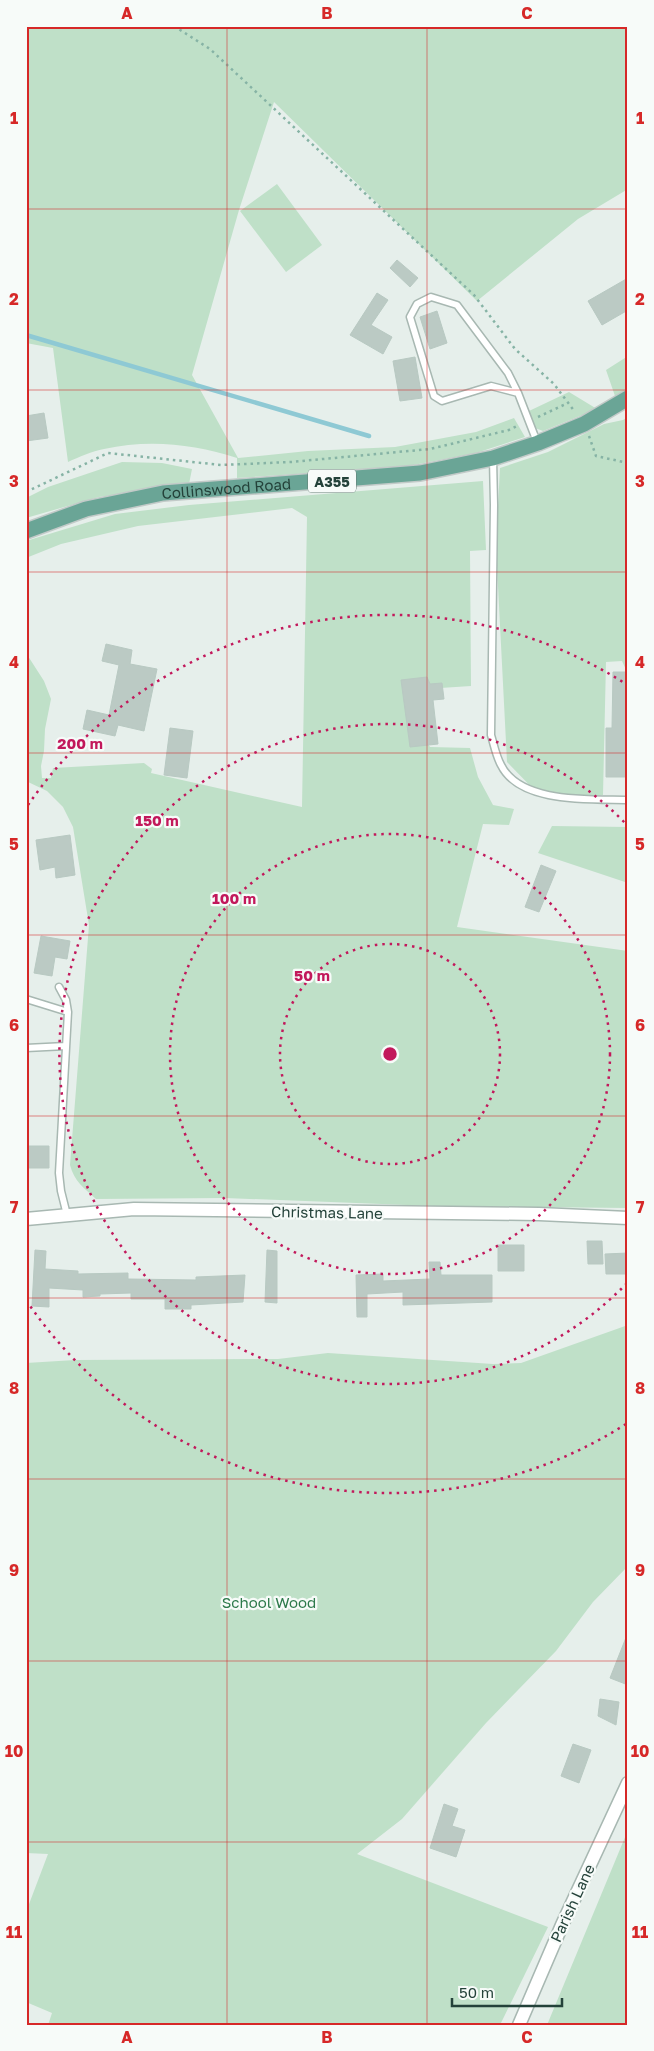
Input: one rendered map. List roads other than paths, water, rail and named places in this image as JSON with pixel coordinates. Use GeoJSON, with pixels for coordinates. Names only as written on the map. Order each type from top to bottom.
{"type":"FeatureCollection","features":[{"type":"Feature","properties":{"kind":"main road","name":"Collinswood Road"},"geometry":{"type":"LineString","coordinates":[[26,531],[86,509],[163,493],[420,473],[493,458],[538,444],[584,424],[628,398]]}},
{"type":"Feature","properties":{"kind":"street","name":"Christmas Lane"},"geometry":{"type":"LineString","coordinates":[[26,1219],[134,1209],[539,1214],[628,1218]]}},
{"type":"Feature","properties":{"kind":"street","name":"Parish Lane"},"geometry":{"type":"LineString","coordinates":[[519,2025],[562,1924],[628,1783]]}},
{"type":"Feature","properties":{"kind":"lane"},"geometry":{"type":"LineString","coordinates":[[518,393],[491,386],[442,401],[434,396],[410,317],[417,304],[431,298],[457,305],[508,373],[518,393],[538,444]]}},
{"type":"Feature","properties":{"kind":"lane"},"geometry":{"type":"LineString","coordinates":[[493,458],[492,735],[501,766],[520,786],[547,794],[574,798],[628,800]]}},
{"type":"Feature","properties":{"kind":"lane"},"geometry":{"type":"LineString","coordinates":[[60,987],[66,1000],[68,1012],[59,1173],[60,1191],[67,1215]]}},
{"type":"Feature","properties":{"kind":"lane"},"geometry":{"type":"LineString","coordinates":[[26,999],[68,1012]]}},
{"type":"Feature","properties":{"kind":"lane"},"geometry":{"type":"LineString","coordinates":[[26,1048],[66,1046]]}},
{"type":"Feature","properties":{"kind":"waterway"},"geometry":{"type":"LineString","coordinates":[[26,335],[369,436]]}},
{"type":"Feature","properties":{"kind":"park label","name":"School Wood"},"geometry":{"type":"Point","coordinates":[269,1602]}}]}
